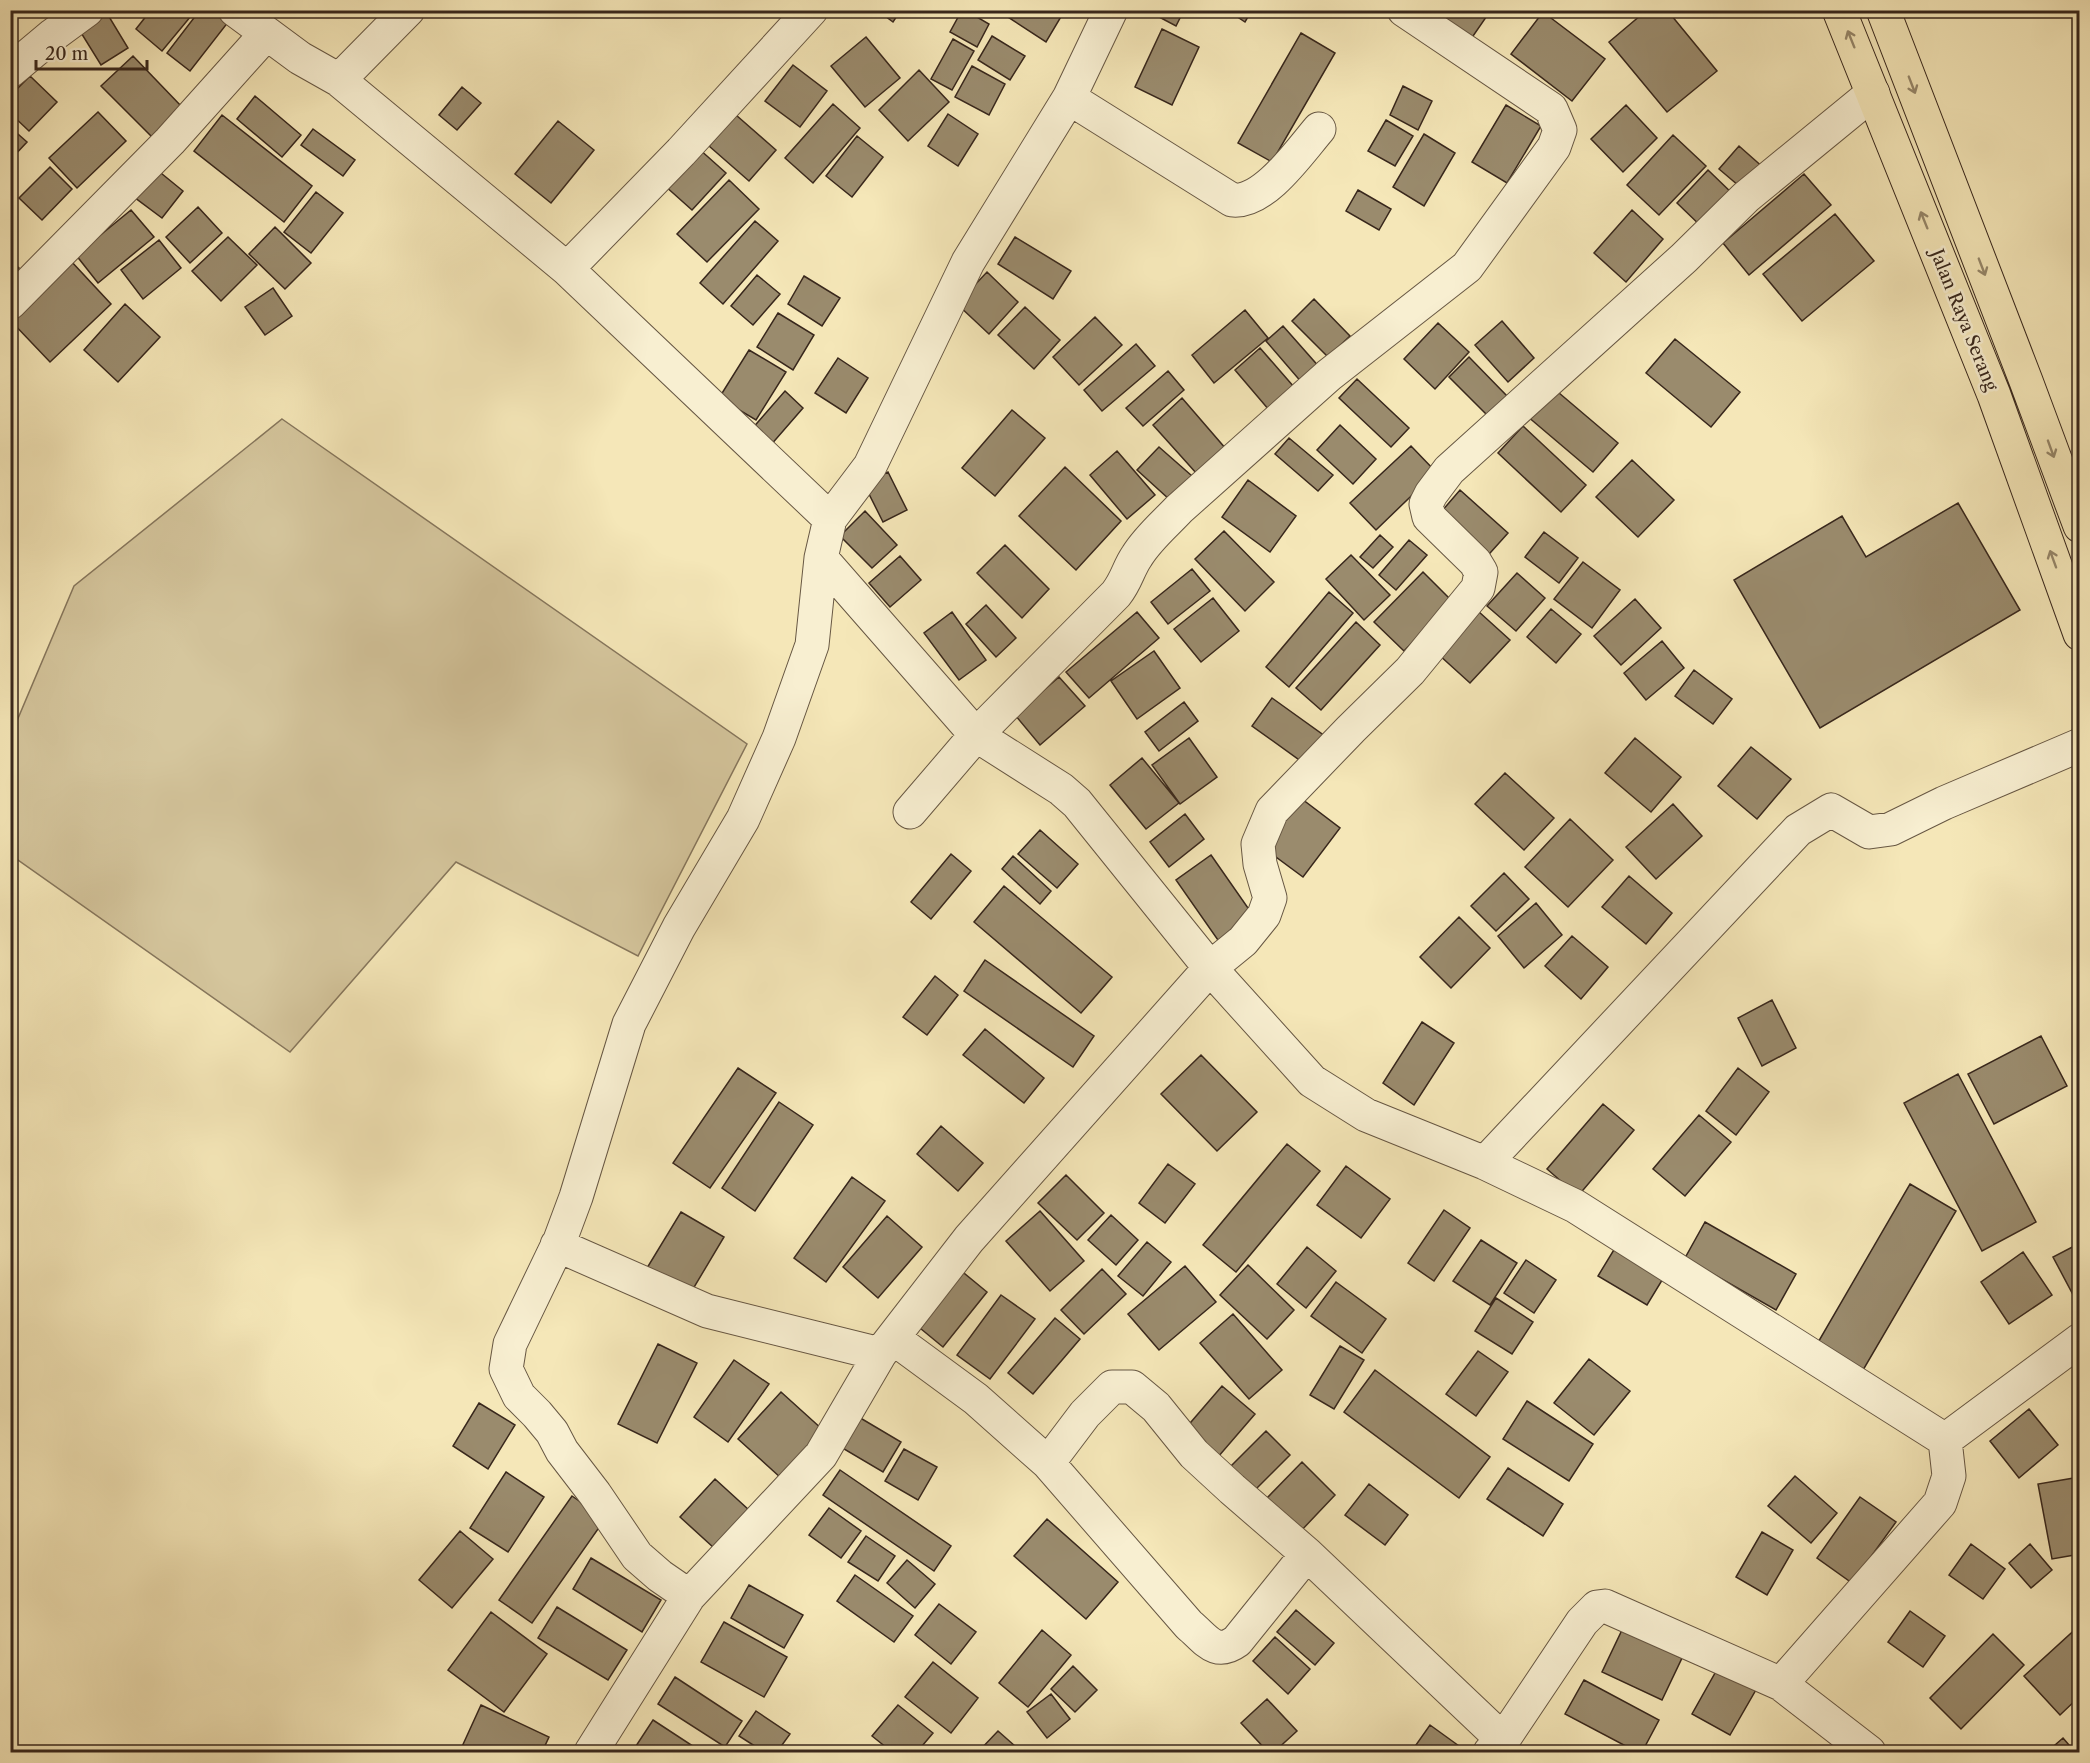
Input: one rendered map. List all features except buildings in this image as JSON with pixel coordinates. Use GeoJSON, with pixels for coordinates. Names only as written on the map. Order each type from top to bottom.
{"type":"FeatureCollection","features":[{"type":"Feature","properties":{"kind":"highway","name":"Jalan Raya Serang"},"geometry":{"type":"LineString","coordinates":[[1839,10],[1994,395],[2079,634]]}},
{"type":"Feature","properties":{"kind":"highway","name":"Jalan Raya Serang"},"geometry":{"type":"LineString","coordinates":[[1883,10],[2026,381],[2079,526]]}},
{"type":"Feature","properties":{"kind":"street"},"geometry":{"type":"LineString","coordinates":[[10,71],[87,10]]}},
{"type":"Feature","properties":{"kind":"street"},"geometry":{"type":"LineString","coordinates":[[235,10],[300,58],[339,80],[567,269],[830,519]]}},
{"type":"Feature","properties":{"kind":"street"},"geometry":{"type":"LineString","coordinates":[[339,80],[408,10]]}},
{"type":"Feature","properties":{"kind":"street"},"geometry":{"type":"LineString","coordinates":[[567,269],[681,152],[811,10]]}},
{"type":"Feature","properties":{"kind":"street"},"geometry":{"type":"LineString","coordinates":[[689,1596],[660,1576],[637,1556],[596,1494],[562,1451],[552,1432],[519,1396],[506,1370],[510,1344],[557,1245],[576,1197],[629,1024],[679,927],[743,819],[779,738],[812,645],[821,558],[830,519],[870,466],[968,262],[1069,98],[1111,10]]}},
{"type":"Feature","properties":{"kind":"street"},"geometry":{"type":"LineString","coordinates":[[910,812],[976,735],[1116,594],[1126,582],[1137,556],[1158,529],[1329,375],[1467,267],[1554,147],[1560,130],[1551,109],[1404,10]]}},
{"type":"Feature","properties":{"kind":"street"},"geometry":{"type":"LineString","coordinates":[[10,303],[170,141],[266,34]]}},
{"type":"Feature","properties":{"kind":"street"},"geometry":{"type":"LineString","coordinates":[[591,1752],[689,1596],[821,1455],[886,1346],[969,1239],[1210,968],[1243,941],[1264,915],[1270,898],[1260,864],[1258,844],[1272,811],[1410,671],[1478,588],[1481,572],[1475,562],[1429,517],[1426,504],[1449,470],[1684,258],[1746,197],[1873,93]]}},
{"type":"Feature","properties":{"kind":"street"},"geometry":{"type":"LineString","coordinates":[[1069,98],[1232,200],[1241,201],[1251,198],[1276,178],[1319,129]]}},
{"type":"Feature","properties":{"kind":"street"},"geometry":{"type":"LineString","coordinates":[[821,558],[976,735],[1061,789],[1077,803],[1210,968],[1312,1081],[1366,1115],[1485,1163],[1575,1206],[1945,1440]]}},
{"type":"Feature","properties":{"kind":"street"},"geometry":{"type":"LineString","coordinates":[[1485,1163],[1798,830],[1831,810],[1869,832],[1891,829],[1944,803],[2079,745]]}},
{"type":"Feature","properties":{"kind":"street"},"geometry":{"type":"LineString","coordinates":[[557,1245],[706,1311],[886,1346],[976,1399],[1048,1463],[1189,1624],[1214,1647],[1228,1647],[1237,1641],[1307,1554]]}},
{"type":"Feature","properties":{"kind":"street"},"geometry":{"type":"LineString","coordinates":[[1945,1440],[2079,1340]]}},
{"type":"Feature","properties":{"kind":"street"},"geometry":{"type":"LineString","coordinates":[[1048,1463],[1085,1414],[1112,1387],[1132,1387],[1156,1407],[1194,1454],[1307,1554],[1497,1746],[1582,1622],[1597,1607],[1605,1606],[1781,1684],[1869,1752]]}},
{"type":"Feature","properties":{"kind":"street"},"geometry":{"type":"LineString","coordinates":[[1781,1684],[1940,1503],[1949,1476],[1945,1440]]}},
{"type":"Feature","properties":{"kind":"shaded area"},"geometry":{"type":"Polygon","coordinates":[[[282,419],[747,744],[638,956],[456,862],[290,1052],[11,855],[11,735],[74,586],[282,419]]]}}]}
